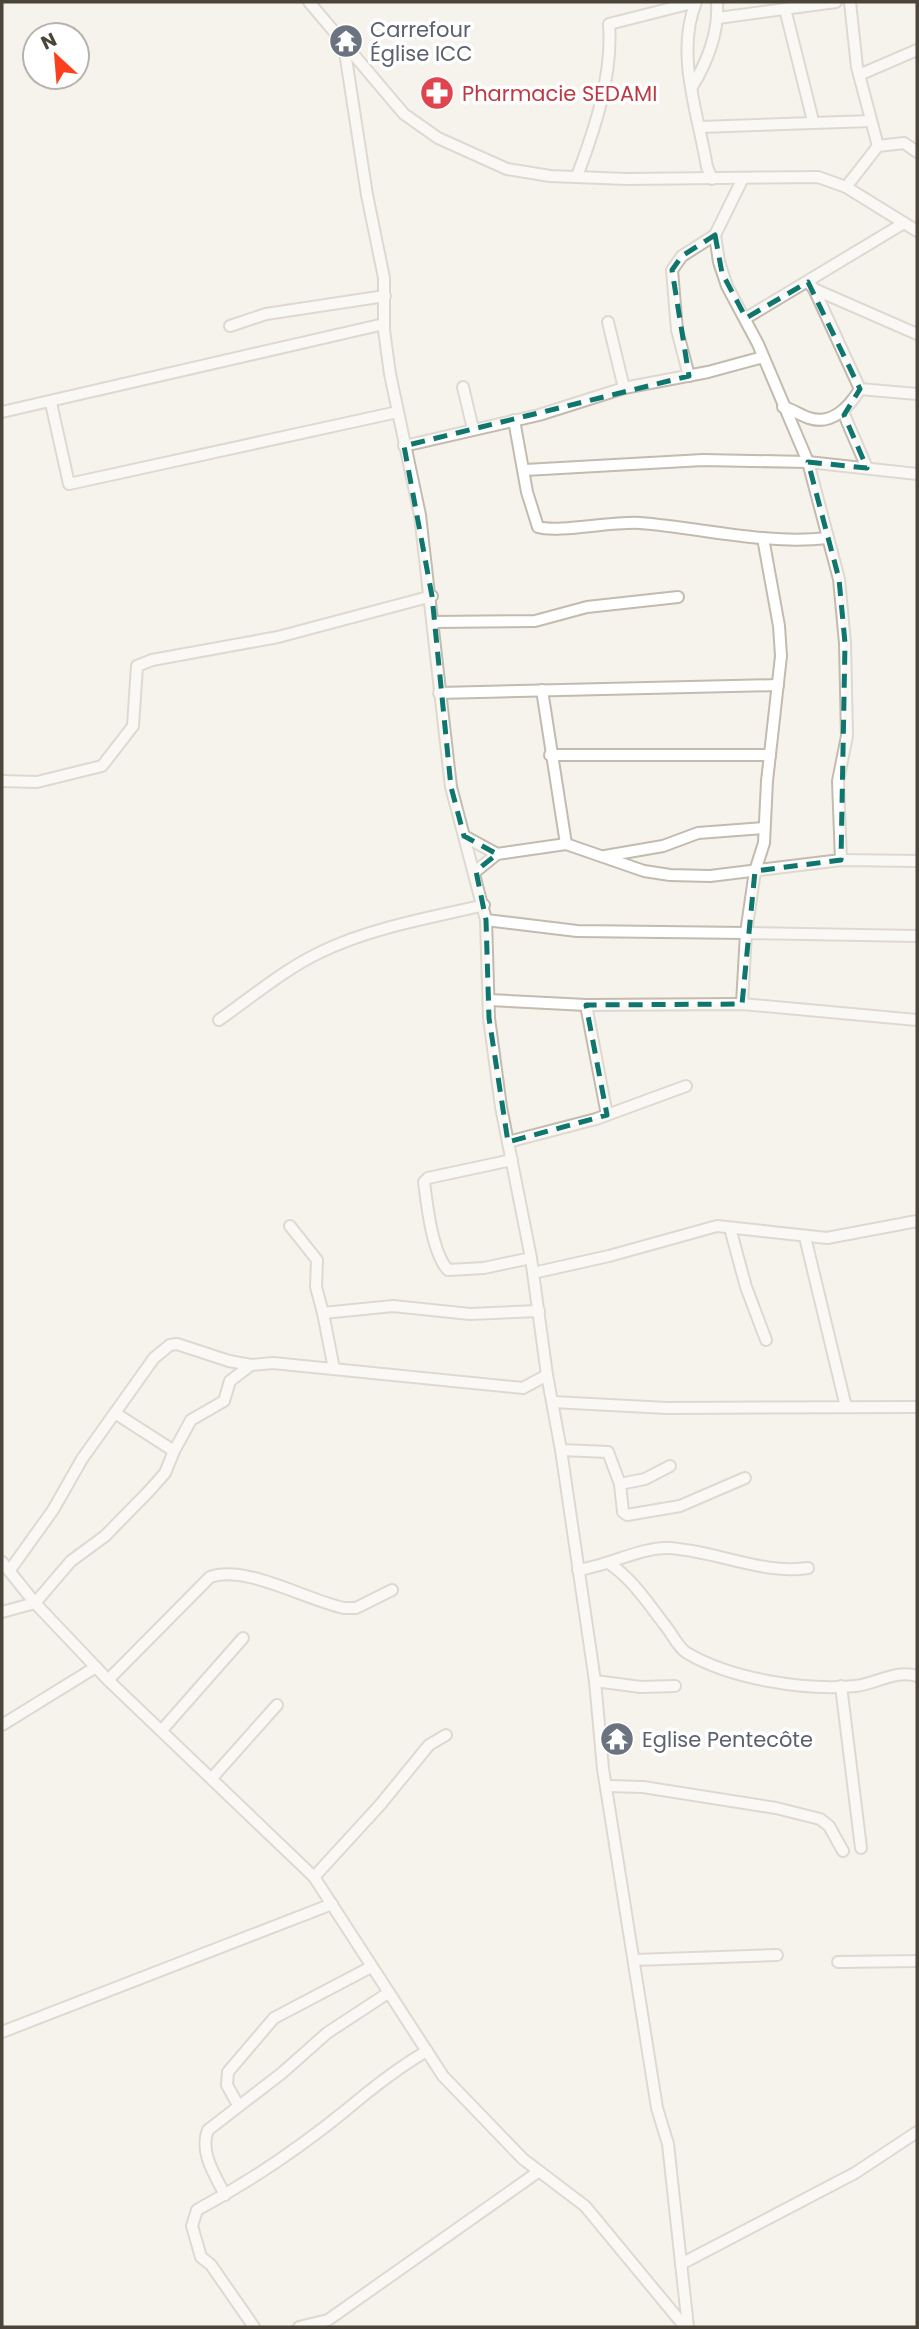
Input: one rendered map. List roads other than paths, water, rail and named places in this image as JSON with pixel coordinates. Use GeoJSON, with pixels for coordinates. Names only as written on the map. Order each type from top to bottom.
{"type":"FeatureCollection","features":[{"type":"Feature","properties":{"kind":"street"},"geometry":{"type":"LineString","coordinates":[[309,2],[404,114],[430,133],[507,169],[550,176],[712,179],[818,177],[846,187],[917,232]]}},
{"type":"Feature","properties":{"kind":"street"},"geometry":{"type":"LineString","coordinates":[[577,176],[593,133],[603,89],[610,47],[609,24],[696,2],[686,44],[707,167],[712,179]]}},
{"type":"Feature","properties":{"kind":"street"},"geometry":{"type":"LineString","coordinates":[[692,87],[704,67],[718,18],[717,2]]}},
{"type":"Feature","properties":{"kind":"street"},"geometry":{"type":"LineString","coordinates":[[718,18],[836,2]]}},
{"type":"Feature","properties":{"kind":"street"},"geometry":{"type":"LineString","coordinates":[[850,2],[859,75],[878,146]]}},
{"type":"Feature","properties":{"kind":"street"},"geometry":{"type":"LineString","coordinates":[[785,9],[813,121]]}},
{"type":"Feature","properties":{"kind":"street"},"geometry":{"type":"LineString","coordinates":[[343,39],[384,296],[384,324],[404,446],[420,515],[432,596],[439,692],[451,787],[484,905],[490,1031],[531,1258],[547,1375],[561,1450],[595,1681],[607,1786],[657,2108],[668,2144],[687,2327]]}},
{"type":"Feature","properties":{"kind":"street"},"geometry":{"type":"LineString","coordinates":[[859,75],[917,50]]}},
{"type":"Feature","properties":{"kind":"street"},"geometry":{"type":"LineString","coordinates":[[700,127],[871,121]]}},
{"type":"Feature","properties":{"kind":"street"},"geometry":{"type":"LineString","coordinates":[[846,187],[878,146],[904,143],[917,152]]}},
{"type":"Feature","properties":{"kind":"street"},"geometry":{"type":"LineString","coordinates":[[689,376],[677,330],[672,270],[682,256],[715,235],[743,178]]}},
{"type":"Feature","properties":{"kind":"street"},"geometry":{"type":"LineString","coordinates":[[746,318],[811,285],[904,223]]}},
{"type":"Feature","properties":{"kind":"street"},"geometry":{"type":"LineString","coordinates":[[715,235],[722,274],[746,318],[808,462],[839,579],[845,643],[847,736],[838,781],[841,860]]}},
{"type":"Feature","properties":{"kind":"street"},"geometry":{"type":"LineString","coordinates":[[811,285],[917,334]]}},
{"type":"Feature","properties":{"kind":"street"},"geometry":{"type":"LineString","coordinates":[[811,285],[860,389]]}},
{"type":"Feature","properties":{"kind":"street"},"geometry":{"type":"LineString","coordinates":[[230,326],[265,314],[384,296]]}},
{"type":"Feature","properties":{"kind":"street"},"geometry":{"type":"LineString","coordinates":[[608,322],[624,388]]}},
{"type":"Feature","properties":{"kind":"street"},"geometry":{"type":"LineString","coordinates":[[2,412],[384,324]]}},
{"type":"Feature","properties":{"kind":"street"},"geometry":{"type":"LineString","coordinates":[[404,446],[514,420],[624,388],[689,376],[763,356]]}},
{"type":"Feature","properties":{"kind":"street"},"geometry":{"type":"LineString","coordinates":[[463,387],[473,429]]}},
{"type":"Feature","properties":{"kind":"street"},"geometry":{"type":"LineString","coordinates":[[860,389],[917,394]]}},
{"type":"Feature","properties":{"kind":"street"},"geometry":{"type":"LineString","coordinates":[[783,407],[816,420],[842,412],[860,389]]}},
{"type":"Feature","properties":{"kind":"street"},"geometry":{"type":"LineString","coordinates":[[51,402],[69,484],[393,413]]}},
{"type":"Feature","properties":{"kind":"street"},"geometry":{"type":"LineString","coordinates":[[842,412],[867,468]]}},
{"type":"Feature","properties":{"kind":"street"},"geometry":{"type":"LineString","coordinates":[[514,420],[533,517],[535,524],[543,528],[640,523],[763,538],[804,541],[828,538]]}},
{"type":"Feature","properties":{"kind":"street"},"geometry":{"type":"LineString","coordinates":[[524,470],[704,460],[808,462],[917,474]]}},
{"type":"Feature","properties":{"kind":"street"},"geometry":{"type":"LineString","coordinates":[[742,1004],[746,933],[755,871],[764,844],[778,685],[779,626],[763,538]]}},
{"type":"Feature","properties":{"kind":"street"},"geometry":{"type":"LineString","coordinates":[[2,781],[37,782],[102,766],[133,726],[137,666],[152,660],[278,637],[432,596]]}},
{"type":"Feature","properties":{"kind":"street"},"geometry":{"type":"LineString","coordinates":[[433,622],[535,621],[587,607],[678,597]]}},
{"type":"Feature","properties":{"kind":"street"},"geometry":{"type":"LineString","coordinates":[[439,692],[778,685]]}},
{"type":"Feature","properties":{"kind":"street"},"geometry":{"type":"LineString","coordinates":[[542,690],[566,844]]}},
{"type":"Feature","properties":{"kind":"street"},"geometry":{"type":"LineString","coordinates":[[551,755],[770,755]]}},
{"type":"Feature","properties":{"kind":"street"},"geometry":{"type":"LineString","coordinates":[[603,856],[663,846],[698,833],[764,828]]}},
{"type":"Feature","properties":{"kind":"street"},"geometry":{"type":"LineString","coordinates":[[464,836],[497,854]]}},
{"type":"Feature","properties":{"kind":"street"},"geometry":{"type":"LineString","coordinates":[[476,871],[497,854],[566,844],[644,871],[670,875],[710,876],[841,860],[917,862]]}},
{"type":"Feature","properties":{"kind":"street"},"geometry":{"type":"LineString","coordinates":[[219,1020],[289,969],[322,951],[356,937],[484,905]]}},
{"type":"Feature","properties":{"kind":"street"},"geometry":{"type":"LineString","coordinates":[[486,919],[577,932],[917,936]]}},
{"type":"Feature","properties":{"kind":"street"},"geometry":{"type":"LineString","coordinates":[[489,1000],[586,1005],[742,1004],[917,1020]]}},
{"type":"Feature","properties":{"kind":"street"},"geometry":{"type":"LineString","coordinates":[[586,1005],[607,1115]]}},
{"type":"Feature","properties":{"kind":"street"},"geometry":{"type":"LineString","coordinates":[[508,1142],[607,1115],[686,1086]]}},
{"type":"Feature","properties":{"kind":"street"},"geometry":{"type":"LineString","coordinates":[[512,1160],[428,1178],[424,1182],[426,1203],[438,1255],[448,1270],[484,1268],[531,1258]]}},
{"type":"Feature","properties":{"kind":"street"},"geometry":{"type":"LineString","coordinates":[[533,1273],[718,1226],[805,1237],[851,1235],[917,1221]]}},
{"type":"Feature","properties":{"kind":"street"},"geometry":{"type":"LineString","coordinates":[[290,1226],[317,1260],[316,1287],[330,1334],[334,1368]]}},
{"type":"Feature","properties":{"kind":"street"},"geometry":{"type":"LineString","coordinates":[[730,1228],[746,1287],[766,1340]]}},
{"type":"Feature","properties":{"kind":"street"},"geometry":{"type":"LineString","coordinates":[[805,1237],[846,1407]]}},
{"type":"Feature","properties":{"kind":"street"},"geometry":{"type":"LineString","coordinates":[[323,1313],[393,1306],[470,1314],[539,1311]]}},
{"type":"Feature","properties":{"kind":"street"},"geometry":{"type":"LineString","coordinates":[[687,2327],[585,2206],[538,2172],[490,2127],[443,2076],[314,1877],[108,1681],[35,1603],[6,1566],[154,1358],[170,1345],[251,1365],[273,1363],[334,1368],[528,1388],[552,1398],[667,1408],[917,1407]]}},
{"type":"Feature","properties":{"kind":"street"},"geometry":{"type":"LineString","coordinates":[[2,1612],[35,1603],[71,1561],[105,1536],[165,1473],[191,1420],[224,1401],[230,1381],[251,1365]]}},
{"type":"Feature","properties":{"kind":"street"},"geometry":{"type":"LineString","coordinates":[[528,1388],[547,1375]]}},
{"type":"Feature","properties":{"kind":"street"},"geometry":{"type":"LineString","coordinates":[[115,1413],[174,1451]]}},
{"type":"Feature","properties":{"kind":"street"},"geometry":{"type":"LineString","coordinates":[[561,1450],[604,1450],[612,1459],[620,1484],[623,1512],[628,1515],[641,1515],[695,1502],[745,1478]]}},
{"type":"Feature","properties":{"kind":"street"},"geometry":{"type":"LineString","coordinates":[[620,1484],[645,1479],[670,1466]]}},
{"type":"Feature","properties":{"kind":"street"},"geometry":{"type":"LineString","coordinates":[[578,1570],[610,1564],[663,1548],[703,1551],[783,1569],[808,1568]]}},
{"type":"Feature","properties":{"kind":"street"},"geometry":{"type":"LineString","coordinates":[[610,1564],[631,1583],[684,1652],[717,1667],[766,1681],[825,1688],[855,1686],[906,1672],[917,1676]]}},
{"type":"Feature","properties":{"kind":"street"},"geometry":{"type":"LineString","coordinates":[[108,1681],[210,1577],[222,1573],[270,1584],[344,1608],[356,1608],[392,1590]]}},
{"type":"Feature","properties":{"kind":"street"},"geometry":{"type":"LineString","coordinates":[[162,1730],[243,1638]]}},
{"type":"Feature","properties":{"kind":"street"},"geometry":{"type":"LineString","coordinates":[[2,1725],[96,1667]]}},
{"type":"Feature","properties":{"kind":"street"},"geometry":{"type":"LineString","coordinates":[[595,1681],[640,1687],[675,1686]]}},
{"type":"Feature","properties":{"kind":"street"},"geometry":{"type":"LineString","coordinates":[[841,1686],[861,1848]]}},
{"type":"Feature","properties":{"kind":"street"},"geometry":{"type":"LineString","coordinates":[[212,1778],[277,1705]]}},
{"type":"Feature","properties":{"kind":"street"},"geometry":{"type":"LineString","coordinates":[[314,1877],[380,1805],[429,1745],[446,1735]]}},
{"type":"Feature","properties":{"kind":"street"},"geometry":{"type":"LineString","coordinates":[[607,1786],[643,1787],[776,1808],[820,1819],[829,1826],[843,1851]]}},
{"type":"Feature","properties":{"kind":"street"},"geometry":{"type":"LineString","coordinates":[[2,2032],[332,1904]]}},
{"type":"Feature","properties":{"kind":"street"},"geometry":{"type":"LineString","coordinates":[[635,1960],[777,1955]]}},
{"type":"Feature","properties":{"kind":"street"},"geometry":{"type":"LineString","coordinates":[[838,1962],[917,1961]]}},
{"type":"Feature","properties":{"kind":"street"},"geometry":{"type":"LineString","coordinates":[[238,2105],[227,2085],[228,2072],[274,2018],[284,2010],[371,1967]]}},
{"type":"Feature","properties":{"kind":"street"},"geometry":{"type":"LineString","coordinates":[[225,2196],[208,2160],[204,2140],[208,2130],[282,2073],[327,2033],[388,1993]]}},
{"type":"Feature","properties":{"kind":"street"},"geometry":{"type":"LineString","coordinates":[[254,2327],[211,2265],[201,2257],[192,2226],[197,2210],[225,2196],[284,2158],[401,2065],[427,2051]]}},
{"type":"Feature","properties":{"kind":"street"},"geometry":{"type":"LineString","coordinates":[[681,2264],[855,2173],[917,2132]]}},
{"type":"Feature","properties":{"kind":"street"},"geometry":{"type":"LineString","coordinates":[[299,2327],[328,2320],[538,2172]]}},
{"type":"Feature","properties":{"kind":"place","name":"Carrefour Église ICC"},"geometry":{"type":"Point","coordinates":[346,41]}},
{"type":"Feature","properties":{"kind":"place","name":"Pharmacie SEDAMI"},"geometry":{"type":"Point","coordinates":[437,93]}},
{"type":"Feature","properties":{"kind":"place","name":"Eglise Pentecôte"},"geometry":{"type":"Point","coordinates":[617,1739]}}]}
